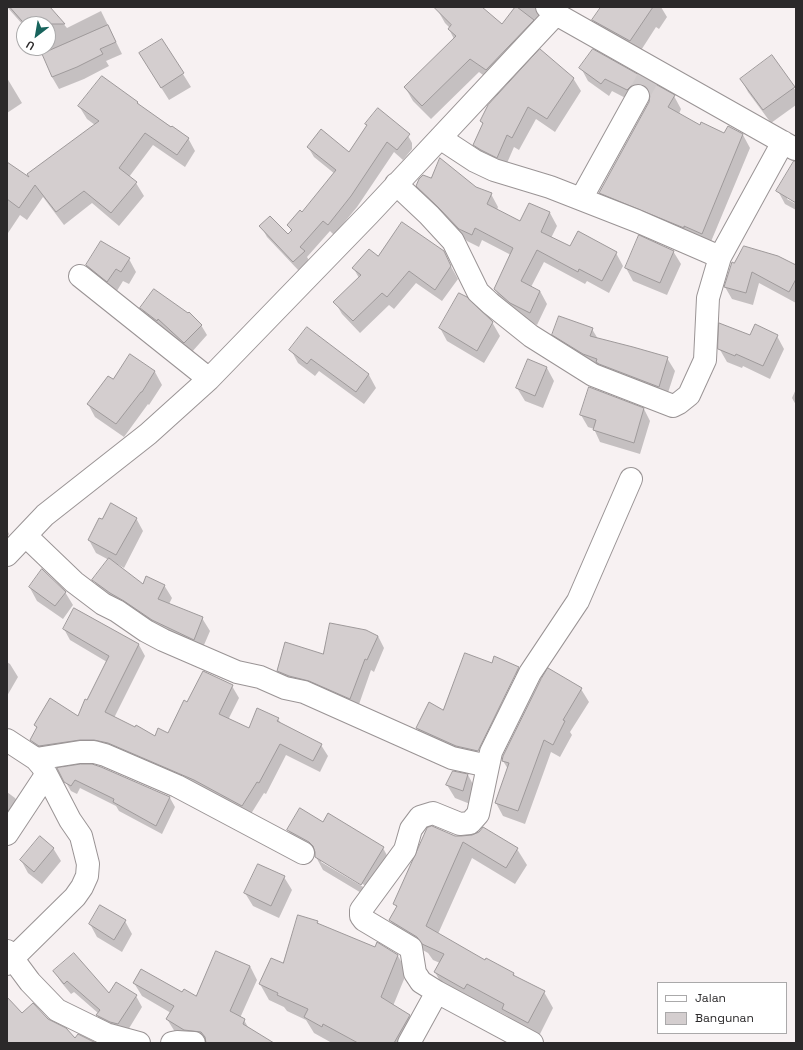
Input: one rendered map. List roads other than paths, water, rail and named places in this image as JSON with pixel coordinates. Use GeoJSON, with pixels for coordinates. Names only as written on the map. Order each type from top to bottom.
{"type":"FeatureCollection","features":[{"type":"Feature","properties":{"kind":"street"},"geometry":{"type":"LineString","coordinates":[[7,555],[45,515],[148,434],[209,379],[369,214],[396,184],[440,138],[552,10],[651,73],[790,146],[720,256],[708,298],[705,360],[690,395],[673,406],[593,375],[519,327],[478,292],[453,241],[429,215],[396,184]]}},
{"type":"Feature","properties":{"kind":"street"},"geometry":{"type":"LineString","coordinates":[[581,200],[638,96]]}},
{"type":"Feature","properties":{"kind":"street"},"geometry":{"type":"LineString","coordinates":[[440,138],[476,161],[494,170],[550,187],[720,256]]}},
{"type":"Feature","properties":{"kind":"street"},"geometry":{"type":"LineString","coordinates":[[80,276],[209,379]]}},
{"type":"Feature","properties":{"kind":"street"},"geometry":{"type":"LineString","coordinates":[[532,1043],[421,982],[415,973],[411,948],[364,920],[361,916],[361,910],[404,850],[411,829],[420,817],[433,813],[460,824],[470,823],[478,814],[491,752],[530,673],[578,602],[631,479]]}},
{"type":"Feature","properties":{"kind":"street"},"geometry":{"type":"LineString","coordinates":[[26,536],[74,582],[103,604],[117,611],[146,631],[163,640],[237,672],[260,677],[285,688],[304,692],[452,758],[488,766]]}},
{"type":"Feature","properties":{"kind":"street"},"geometry":{"type":"LineString","coordinates":[[7,740],[41,767],[70,820],[81,836],[88,864],[87,876],[75,897],[9,958],[57,1010],[106,1034],[139,1043]]}},
{"type":"Feature","properties":{"kind":"street"},"geometry":{"type":"LineString","coordinates":[[7,834],[41,767],[80,752],[94,752],[105,755],[177,786],[303,853]]}},
{"type":"Feature","properties":{"kind":"street"},"geometry":{"type":"LineString","coordinates":[[409,1043],[438,992]]}},
{"type":"Feature","properties":{"kind":"street"},"geometry":{"type":"LineString","coordinates":[[172,1043],[194,1043]]}},
{"type":"Feature","properties":{"kind":"tunnel"},"geometry":{"type":"LineString","coordinates":[[638,96],[648,78]]}}]}
